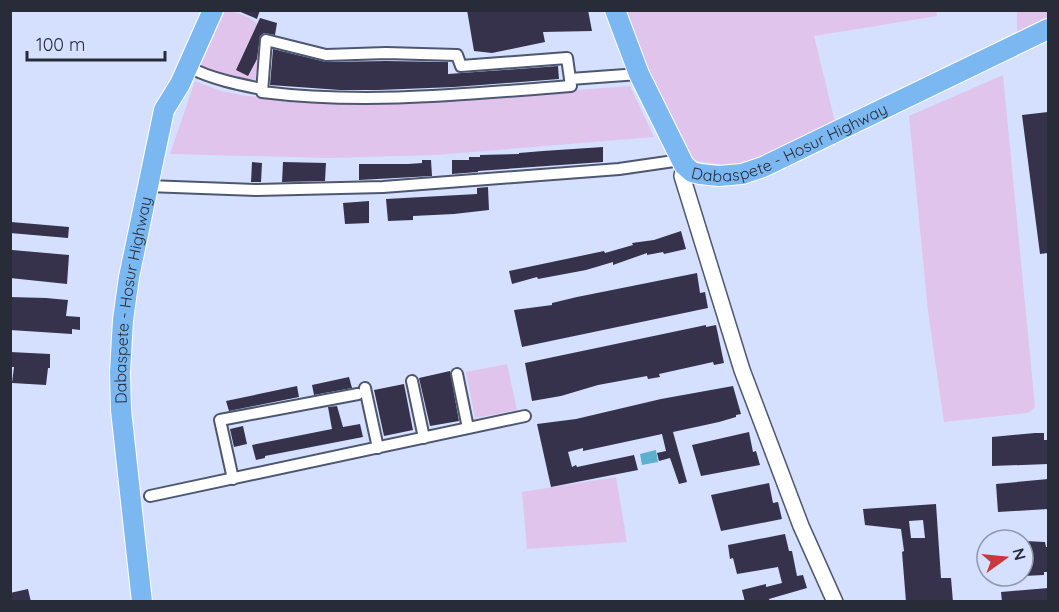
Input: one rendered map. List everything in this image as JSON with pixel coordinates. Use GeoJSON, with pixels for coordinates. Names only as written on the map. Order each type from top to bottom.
{"type":"FeatureCollection","features":[{"type":"Feature","properties":{"kind":"highway","name":"Dabaspete - Hosur Highway"},"geometry":{"type":"LineString","coordinates":[[142,602],[120,372],[129,277],[164,110],[188,67],[213,10]]}},
{"type":"Feature","properties":{"kind":"highway","name":"Dabaspete - Hosur Highway"},"geometry":{"type":"LineString","coordinates":[[615,10],[639,74],[682,162],[692,172],[719,176],[742,174],[763,167],[1048,30]]}},
{"type":"Feature","properties":{"kind":"street"},"geometry":{"type":"LineString","coordinates":[[188,67],[226,82],[262,89],[262,92],[289,95],[390,99],[571,86],[567,58],[461,66],[457,55],[386,53],[326,55],[266,40],[262,89]]}},
{"type":"Feature","properties":{"kind":"street"},"geometry":{"type":"LineString","coordinates":[[570,79],[639,74]]}},
{"type":"Feature","properties":{"kind":"street"},"geometry":{"type":"LineString","coordinates":[[147,186],[256,190],[383,187],[619,170],[682,162],[682,176],[742,370],[801,526],[834,602]]}},
{"type":"Feature","properties":{"kind":"street"},"geometry":{"type":"LineString","coordinates":[[457,374],[468,428]]}},
{"type":"Feature","properties":{"kind":"street"},"geometry":{"type":"LineString","coordinates":[[412,381],[424,438]]}},
{"type":"Feature","properties":{"kind":"street"},"geometry":{"type":"LineString","coordinates":[[233,479],[220,420],[362,391],[378,448]]}},
{"type":"Feature","properties":{"kind":"street"},"geometry":{"type":"LineString","coordinates":[[150,496],[525,416]]}},
{"type":"Feature","properties":{"kind":"shaded area"},"geometry":{"type":"Polygon","coordinates":[[[936,10],[937,16],[814,36],[835,122],[740,168],[687,159],[640,61],[622,11],[936,10]]]}},
{"type":"Feature","properties":{"kind":"shaded area"},"geometry":{"type":"Polygon","coordinates":[[[225,11],[247,17],[260,28],[255,83],[228,80],[200,67],[225,11]]]}},
{"type":"Feature","properties":{"kind":"shaded area"},"geometry":{"type":"Polygon","coordinates":[[[1017,11],[1048,11],[1048,24],[1020,38],[1017,33],[1017,11]]]}},
{"type":"Feature","properties":{"kind":"shaded area"},"geometry":{"type":"Polygon","coordinates":[[[1003,75],[1035,407],[1028,413],[944,422],[928,311],[909,116],[1003,75]]]}},
{"type":"Feature","properties":{"kind":"shaded area"},"geometry":{"type":"Polygon","coordinates":[[[195,81],[221,91],[247,96],[392,104],[630,86],[654,137],[436,155],[329,158],[170,154],[195,81]]]}},
{"type":"Feature","properties":{"kind":"shaded area"},"geometry":{"type":"Polygon","coordinates":[[[507,364],[517,410],[475,418],[466,372],[507,364]]]}},
{"type":"Feature","properties":{"kind":"shaded area"},"geometry":{"type":"Polygon","coordinates":[[[616,477],[627,542],[527,549],[522,492],[616,477]]]}},
{"type":"Feature","properties":{"kind":"water"},"geometry":{"type":"Polygon","coordinates":[[[656,450],[658,462],[642,465],[640,454],[656,450]]]}},
{"type":"Feature","properties":{"kind":"building"},"geometry":{"type":"Polygon","coordinates":[[[236,10],[260,10],[257,19],[236,10]]]}},
{"type":"Feature","properties":{"kind":"building"},"geometry":{"type":"Polygon","coordinates":[[[467,10],[588,10],[592,31],[543,32],[545,42],[492,53],[474,51],[467,10]]]}},
{"type":"Feature","properties":{"kind":"building"},"geometry":{"type":"Polygon","coordinates":[[[260,18],[277,23],[275,35],[264,33],[260,36],[257,59],[248,76],[236,70],[260,18]]]}},
{"type":"Feature","properties":{"kind":"building"},"geometry":{"type":"Polygon","coordinates":[[[273,49],[326,62],[448,62],[448,74],[558,66],[559,79],[378,90],[270,85],[273,49]]]}},
{"type":"Feature","properties":{"kind":"building"},"geometry":{"type":"Polygon","coordinates":[[[1048,112],[1048,253],[1040,254],[1022,115],[1048,112]]]}},
{"type":"Feature","properties":{"kind":"building"},"geometry":{"type":"Polygon","coordinates":[[[603,147],[603,162],[452,174],[452,160],[469,160],[469,157],[480,157],[480,155],[603,147]]]}},
{"type":"Feature","properties":{"kind":"building"},"geometry":{"type":"Polygon","coordinates":[[[422,160],[431,160],[432,176],[359,180],[359,164],[408,164],[422,163],[422,160]]]}},
{"type":"Feature","properties":{"kind":"building"},"geometry":{"type":"Polygon","coordinates":[[[252,162],[262,163],[261,182],[251,182],[252,162]]]}},
{"type":"Feature","properties":{"kind":"building"},"geometry":{"type":"Polygon","coordinates":[[[283,162],[326,163],[325,181],[282,182],[283,162]]]}},
{"type":"Feature","properties":{"kind":"building"},"geometry":{"type":"Polygon","coordinates":[[[488,187],[489,210],[413,216],[413,220],[388,221],[386,199],[477,194],[477,188],[488,187]]]}},
{"type":"Feature","properties":{"kind":"building"},"geometry":{"type":"Polygon","coordinates":[[[369,201],[369,223],[345,224],[343,203],[369,201]]]}},
{"type":"Feature","properties":{"kind":"building"},"geometry":{"type":"Polygon","coordinates":[[[11,222],[69,227],[68,238],[10,233],[11,222]]]}},
{"type":"Feature","properties":{"kind":"building"},"geometry":{"type":"Polygon","coordinates":[[[681,231],[686,249],[664,254],[663,252],[647,255],[647,253],[613,265],[613,262],[586,270],[538,279],[537,277],[512,284],[509,271],[604,251],[605,253],[633,245],[632,243],[654,240],[681,231]]]}},
{"type":"Feature","properties":{"kind":"building"},"geometry":{"type":"Polygon","coordinates":[[[12,250],[69,255],[67,284],[10,278],[12,250]]]}},
{"type":"Feature","properties":{"kind":"building"},"geometry":{"type":"Polygon","coordinates":[[[697,273],[700,293],[705,292],[708,308],[522,347],[514,310],[552,305],[552,303],[577,297],[697,273]]]}},
{"type":"Feature","properties":{"kind":"building"},"geometry":{"type":"Polygon","coordinates":[[[10,297],[68,300],[66,316],[80,317],[80,330],[72,329],[72,334],[10,330],[10,297]]]}},
{"type":"Feature","properties":{"kind":"building"},"geometry":{"type":"Polygon","coordinates":[[[706,325],[706,327],[716,325],[724,363],[714,365],[713,362],[659,374],[660,377],[648,379],[647,376],[598,385],[561,396],[532,401],[525,363],[706,325]]]}},
{"type":"Feature","properties":{"kind":"building"},"geometry":{"type":"Polygon","coordinates":[[[10,352],[50,354],[46,385],[12,383],[14,367],[10,367],[10,352]]]}},
{"type":"Feature","properties":{"kind":"building"},"geometry":{"type":"Polygon","coordinates":[[[450,371],[459,421],[430,426],[419,378],[450,371]]]}},
{"type":"Feature","properties":{"kind":"building"},"geometry":{"type":"Polygon","coordinates":[[[349,377],[352,388],[314,395],[312,385],[349,377]]]}},
{"type":"Feature","properties":{"kind":"building"},"geometry":{"type":"Polygon","coordinates":[[[404,384],[413,430],[384,436],[374,390],[404,384]]]}},
{"type":"Feature","properties":{"kind":"building"},"geometry":{"type":"Polygon","coordinates":[[[297,386],[299,397],[229,411],[226,401],[297,386]]]}},
{"type":"Feature","properties":{"kind":"building"},"geometry":{"type":"Polygon","coordinates":[[[733,386],[741,414],[719,422],[673,432],[687,482],[679,484],[670,458],[659,461],[657,453],[666,451],[662,434],[583,451],[583,448],[568,452],[572,467],[634,455],[638,470],[551,487],[537,424],[576,419],[661,399],[733,386]]]}},
{"type":"Feature","properties":{"kind":"building"},"geometry":{"type":"Polygon","coordinates":[[[337,406],[343,427],[360,424],[363,437],[265,456],[265,458],[256,460],[252,445],[332,429],[328,407],[337,406]]]}},
{"type":"Feature","properties":{"kind":"building"},"geometry":{"type":"Polygon","coordinates":[[[243,426],[247,444],[234,447],[230,429],[243,426]]]}},
{"type":"Feature","properties":{"kind":"building"},"geometry":{"type":"Polygon","coordinates":[[[749,432],[753,452],[756,451],[760,465],[701,476],[692,445],[749,432]]]}},
{"type":"Feature","properties":{"kind":"building"},"geometry":{"type":"Polygon","coordinates":[[[1044,433],[1044,440],[1047,440],[1048,464],[992,466],[992,437],[1044,433]]]}},
{"type":"Feature","properties":{"kind":"building"},"geometry":{"type":"Polygon","coordinates":[[[1048,479],[1048,509],[998,512],[996,484],[1048,479]]]}},
{"type":"Feature","properties":{"kind":"building"},"geometry":{"type":"Polygon","coordinates":[[[769,483],[773,503],[778,502],[782,519],[721,531],[711,495],[769,483]]]}},
{"type":"Feature","properties":{"kind":"building"},"geometry":{"type":"Polygon","coordinates":[[[936,504],[941,578],[951,578],[953,602],[939,602],[939,600],[906,602],[901,529],[865,525],[863,509],[936,504]],[[923,520],[909,521],[911,538],[925,538],[923,520]]]}},
{"type":"Feature","properties":{"kind":"building"},"geometry":{"type":"Polygon","coordinates":[[[785,534],[789,551],[792,551],[797,576],[803,575],[807,588],[769,599],[770,602],[745,602],[742,590],[782,583],[778,567],[737,574],[733,558],[730,559],[728,545],[785,534]]]}},
{"type":"Feature","properties":{"kind":"building"},"geometry":{"type":"Polygon","coordinates":[[[1035,542],[1045,542],[1048,547],[1048,572],[1044,572],[1044,575],[1035,575],[1035,542]]]}},
{"type":"Feature","properties":{"kind":"building"},"geometry":{"type":"Polygon","coordinates":[[[1048,588],[1048,602],[1002,602],[1001,592],[1048,588]]]}},
{"type":"Feature","properties":{"kind":"building"},"geometry":{"type":"Polygon","coordinates":[[[28,589],[31,602],[10,602],[10,593],[28,589]]]}}]}
